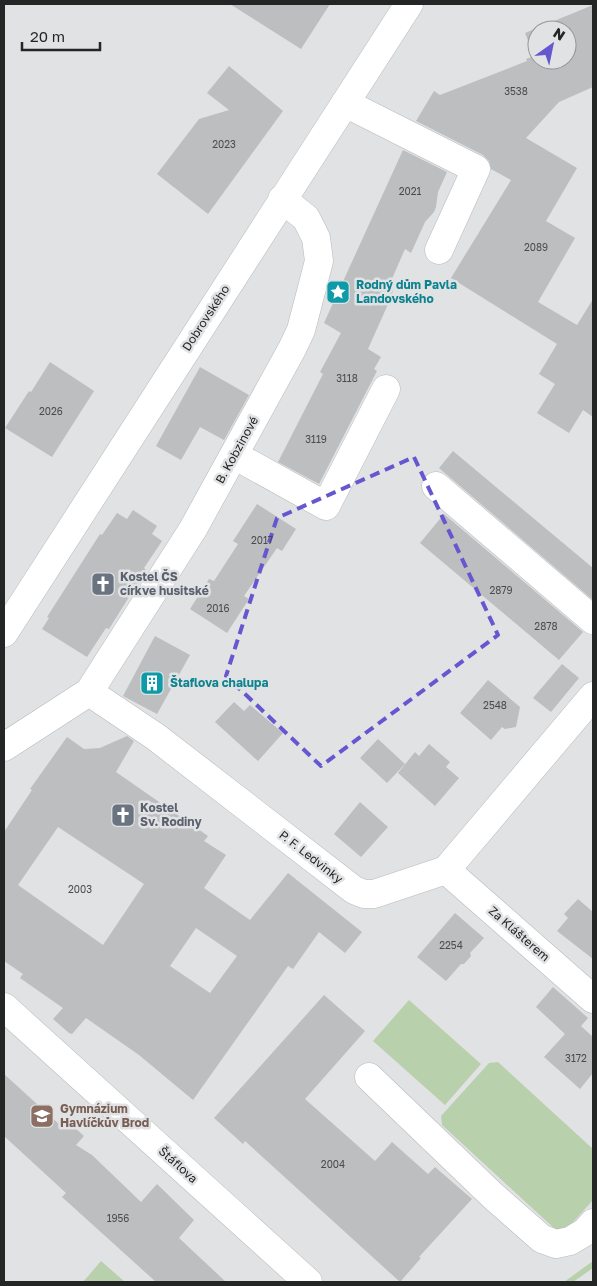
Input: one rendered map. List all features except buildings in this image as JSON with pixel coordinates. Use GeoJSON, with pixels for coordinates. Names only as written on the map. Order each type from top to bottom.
{"type":"FeatureCollection","features":[{"type":"Feature","properties":{"kind":"street","name":"Dobrovského"},"geometry":{"type":"LineString","coordinates":[[4,633],[409,4]]}},
{"type":"Feature","properties":{"kind":"street"},"geometry":{"type":"LineString","coordinates":[[345,103],[476,169],[439,250]]}},
{"type":"Feature","properties":{"kind":"street","name":"B. Kobzinové"},"geometry":{"type":"LineString","coordinates":[[89,692],[193,529],[292,350],[301,330],[319,261],[316,238],[306,218],[282,199]]}},
{"type":"Feature","properties":{"kind":"street"},"geometry":{"type":"LineString","coordinates":[[234,455],[326,506],[386,389]]}},
{"type":"Feature","properties":{"kind":"street"},"geometry":{"type":"LineString","coordinates":[[436,486],[593,620]]}},
{"type":"Feature","properties":{"kind":"street"},"geometry":{"type":"LineString","coordinates":[[4,748],[89,692]]}},
{"type":"Feature","properties":{"kind":"street","name":"P. F. Ledvinky"},"geometry":{"type":"LineString","coordinates":[[89,692],[156,737],[354,890],[364,894],[374,894],[446,870]]}},
{"type":"Feature","properties":{"kind":"street"},"geometry":{"type":"LineString","coordinates":[[446,870],[593,696]]}},
{"type":"Feature","properties":{"kind":"street","name":"Za Klášterem"},"geometry":{"type":"LineString","coordinates":[[446,870],[593,999]]}},
{"type":"Feature","properties":{"kind":"street","name":"Štáflova"},"geometry":{"type":"LineString","coordinates":[[4,1007],[308,1282]]}},
{"type":"Feature","properties":{"kind":"street"},"geometry":{"type":"LineString","coordinates":[[368,1077],[492,1195],[542,1239],[556,1244],[570,1242],[585,1232],[593,1223]]}},
{"type":"Feature","properties":{"kind":"highlighted area"},"geometry":{"type":"Polygon","coordinates":[[[414,457],[498,635],[321,766],[226,676],[277,518],[414,457]]]}},
{"type":"Feature","properties":{"kind":"green space"},"geometry":{"type":"Polygon","coordinates":[[[409,1000],[481,1064],[445,1105],[373,1041],[409,1000]]]}},
{"type":"Feature","properties":{"kind":"green space"},"geometry":{"type":"Polygon","coordinates":[[[498,1062],[593,1149],[593,1200],[566,1230],[556,1230],[442,1125],[441,1116],[489,1063],[498,1062]]]}},
{"type":"Feature","properties":{"kind":"green space"},"geometry":{"type":"Polygon","coordinates":[[[101,1261],[125,1282],[83,1282],[101,1261]]]}},
{"type":"Feature","properties":{"kind":"green space"},"geometry":{"type":"Polygon","coordinates":[[[593,1261],[593,1268],[573,1282],[564,1282],[593,1261]]]}},
{"type":"Feature","properties":{"kind":"place","name":"Rodný dům Pavla Landovského"},"geometry":{"type":"Point","coordinates":[338,292]}},
{"type":"Feature","properties":{"kind":"place","name":"Kostel ČS církve husitské"},"geometry":{"type":"Point","coordinates":[103,584]}},
{"type":"Feature","properties":{"kind":"place","name":"Štaflova chalupa"},"geometry":{"type":"Point","coordinates":[152,683]}},
{"type":"Feature","properties":{"kind":"place","name":"Kostel Sv. Rodiny"},"geometry":{"type":"Point","coordinates":[123,815]}},
{"type":"Feature","properties":{"kind":"place","name":"Gymnázium Havlíčkův Brod"},"geometry":{"type":"Point","coordinates":[42,1116]}}]}
